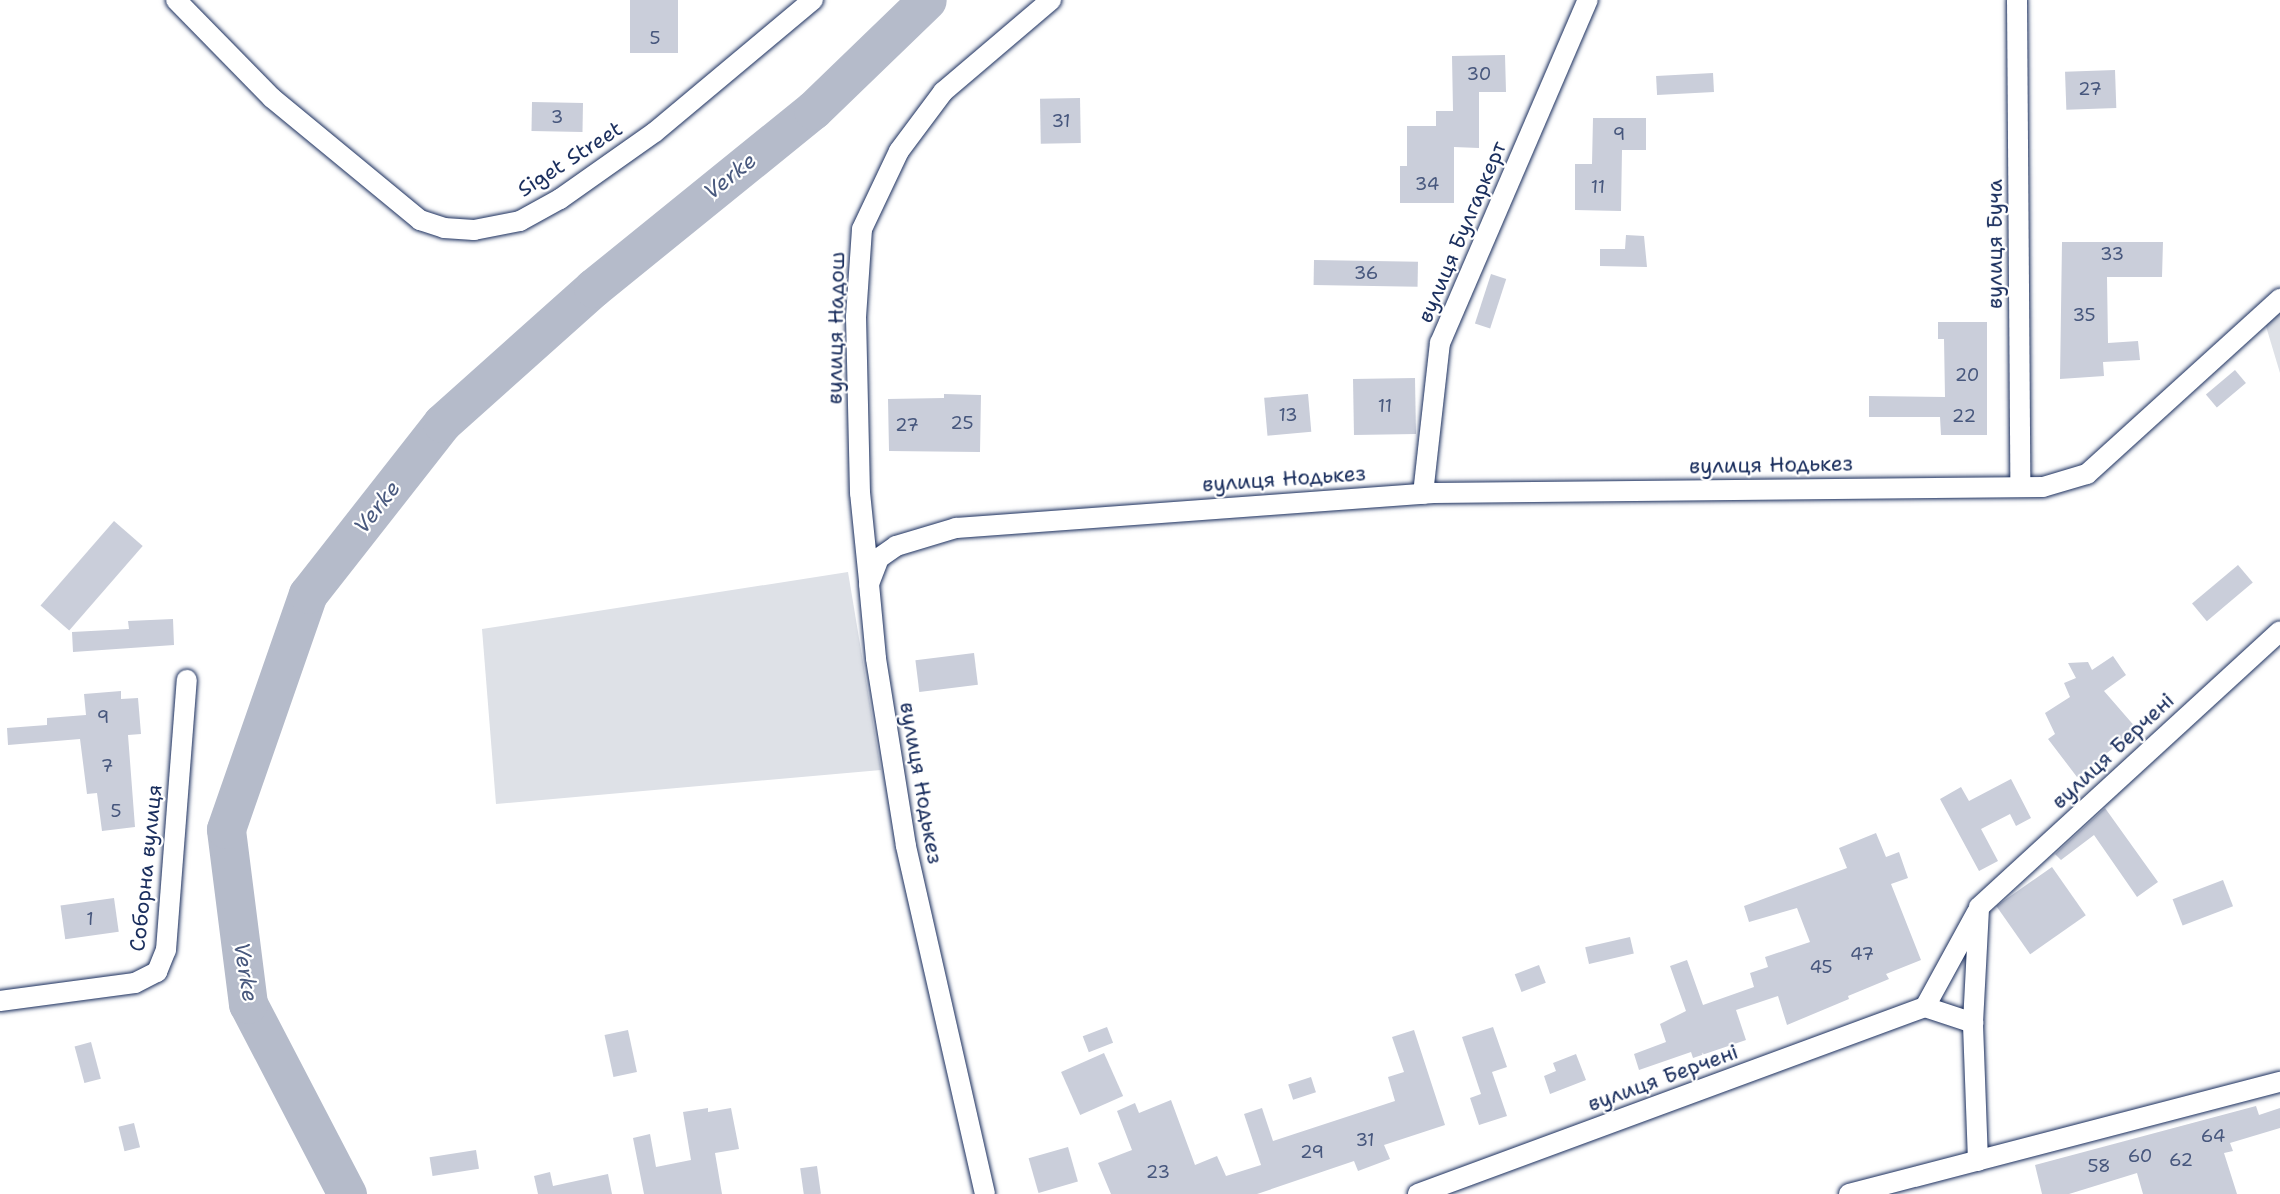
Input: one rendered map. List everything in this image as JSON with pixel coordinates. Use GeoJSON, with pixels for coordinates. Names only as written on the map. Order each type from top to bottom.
{"type":"FeatureCollection","features":[{"type":"Feature","properties":{"kind":"street","name":"Siget Street"},"geometry":{"type":"LineString","coordinates":[[176,0],[272,98],[420,220],[444,228],[474,230],[519,221],[560,199],[655,132],[813,0]]}},
{"type":"Feature","properties":{"kind":"street","name":"вулиця Надош"},"geometry":{"type":"LineString","coordinates":[[869,584],[860,493],[856,317],[862,229],[899,151],[943,92],[1051,0]]}},
{"type":"Feature","properties":{"kind":"street","name":"вулиця Булгаркерт"},"geometry":{"type":"LineString","coordinates":[[1423,494],[1440,343],[1588,0]]}},
{"type":"Feature","properties":{"kind":"street","name":"вулиця Буча"},"geometry":{"type":"LineString","coordinates":[[2017,0],[2020,487]]}},
{"type":"Feature","properties":{"kind":"street","name":"вулиця Нодькез"},"geometry":{"type":"LineString","coordinates":[[985,1194],[906,846],[876,658],[869,584],[879,558],[896,546],[956,528],[1423,494],[2043,487],[2087,474],[2280,299]]}},
{"type":"Feature","properties":{"kind":"street","name":"вулиця Берчені"},"geometry":{"type":"LineString","coordinates":[[1418,1194],[1925,1007],[1979,907],[2280,631]]}},
{"type":"Feature","properties":{"kind":"street","name":"Соборна вулиця"},"geometry":{"type":"LineString","coordinates":[[0,1001],[135,983],[157,972],[166,950],[187,680]]}},
{"type":"Feature","properties":{"kind":"street"},"geometry":{"type":"LineString","coordinates":[[1978,1161],[1972,1023],[1979,907]]}},
{"type":"Feature","properties":{"kind":"street"},"geometry":{"type":"LineString","coordinates":[[1925,1007],[1972,1023]]}},
{"type":"Feature","properties":{"kind":"street"},"geometry":{"type":"LineString","coordinates":[[1849,1194],[2280,1082]]}},
{"type":"Feature","properties":{"kind":"shaded area"},"geometry":{"type":"Polygon","coordinates":[[[2280,309],[2280,373],[2265,323],[2280,309]]]}},
{"type":"Feature","properties":{"kind":"shaded area"},"geometry":{"type":"Polygon","coordinates":[[[848,572],[881,770],[496,804],[482,629],[848,572]]]}},
{"type":"Feature","properties":{"kind":"building"},"geometry":{"type":"Polygon","coordinates":[[[630,0],[678,0],[678,53],[630,53],[630,0]]]}},
{"type":"Feature","properties":{"kind":"building"},"geometry":{"type":"Polygon","coordinates":[[[1505,55],[1506,92],[1479,92],[1479,148],[1454,147],[1454,203],[1400,203],[1400,166],[1407,166],[1407,126],[1436,126],[1436,111],[1453,111],[1452,56],[1505,55]]]}},
{"type":"Feature","properties":{"kind":"building"},"geometry":{"type":"Polygon","coordinates":[[[2115,70],[2116,108],[2066,110],[2065,72],[2115,70]]]}},
{"type":"Feature","properties":{"kind":"building"},"geometry":{"type":"Polygon","coordinates":[[[1713,73],[1714,92],[1657,95],[1656,76],[1713,73]]]}},
{"type":"Feature","properties":{"kind":"building"},"geometry":{"type":"Polygon","coordinates":[[[1080,98],[1081,143],[1041,144],[1040,99],[1080,98]]]}},
{"type":"Feature","properties":{"kind":"building"},"geometry":{"type":"Polygon","coordinates":[[[532,102],[583,103],[582,132],[531,131],[532,102]]]}},
{"type":"Feature","properties":{"kind":"building"},"geometry":{"type":"Polygon","coordinates":[[[1593,118],[1646,118],[1646,150],[1622,150],[1621,211],[1575,210],[1575,164],[1592,164],[1593,118]]]}},
{"type":"Feature","properties":{"kind":"building"},"geometry":{"type":"Polygon","coordinates":[[[1626,235],[1644,236],[1647,267],[1600,266],[1600,249],[1625,249],[1626,235]]]}},
{"type":"Feature","properties":{"kind":"building"},"geometry":{"type":"Polygon","coordinates":[[[2062,242],[2163,242],[2162,277],[2107,277],[2108,343],[2138,341],[2140,360],[2103,362],[2104,376],[2060,379],[2062,242]]]}},
{"type":"Feature","properties":{"kind":"building"},"geometry":{"type":"Polygon","coordinates":[[[1314,260],[1418,262],[1418,287],[1314,285],[1314,260]]]}},
{"type":"Feature","properties":{"kind":"building"},"geometry":{"type":"Polygon","coordinates":[[[1491,274],[1506,279],[1490,328],[1475,323],[1491,274]]]}},
{"type":"Feature","properties":{"kind":"building"},"geometry":{"type":"Polygon","coordinates":[[[1938,322],[1987,322],[1987,435],[1941,435],[1940,417],[1869,417],[1869,396],[1945,397],[1944,339],[1938,339],[1938,322]]]}},
{"type":"Feature","properties":{"kind":"building"},"geometry":{"type":"Polygon","coordinates":[[[2235,370],[2246,383],[2217,407],[2206,394],[2235,370]]]}},
{"type":"Feature","properties":{"kind":"building"},"geometry":{"type":"Polygon","coordinates":[[[1415,378],[1416,434],[1354,435],[1353,379],[1415,378]]]}},
{"type":"Feature","properties":{"kind":"building"},"geometry":{"type":"Polygon","coordinates":[[[944,394],[981,395],[980,452],[889,451],[888,399],[944,398],[944,394]]]}},
{"type":"Feature","properties":{"kind":"building"},"geometry":{"type":"Polygon","coordinates":[[[1308,394],[1311,432],[1267,436],[1264,398],[1308,394]]]}},
{"type":"Feature","properties":{"kind":"building"},"geometry":{"type":"Polygon","coordinates":[[[114,521],[143,546],[69,630],[41,606],[114,521]]]}},
{"type":"Feature","properties":{"kind":"building"},"geometry":{"type":"Polygon","coordinates":[[[2238,565],[2253,583],[2207,621],[2192,604],[2238,565]]]}},
{"type":"Feature","properties":{"kind":"building"},"geometry":{"type":"Polygon","coordinates":[[[173,619],[174,645],[73,652],[72,632],[129,629],[128,621],[173,619]]]}},
{"type":"Feature","properties":{"kind":"building"},"geometry":{"type":"Polygon","coordinates":[[[974,653],[978,685],[919,692],[915,660],[974,653]]]}},
{"type":"Feature","properties":{"kind":"building"},"geometry":{"type":"Polygon","coordinates":[[[2113,656],[2126,675],[2104,691],[2137,729],[2077,777],[2048,739],[2055,734],[2045,713],[2070,697],[2064,683],[2076,678],[2068,663],[2088,662],[2092,670],[2113,656]]]}},
{"type":"Feature","properties":{"kind":"building"},"geometry":{"type":"Polygon","coordinates":[[[121,691],[121,699],[138,698],[141,734],[128,735],[135,827],[102,831],[97,793],[87,794],[80,739],[8,745],[7,728],[47,725],[47,718],[86,715],[84,694],[121,691]]]}},
{"type":"Feature","properties":{"kind":"building"},"geometry":{"type":"Polygon","coordinates":[[[2011,779],[2031,818],[2016,826],[2010,814],[1981,829],[1998,861],[1979,871],[1940,799],[1961,787],[1969,801],[2011,779]]]}},
{"type":"Feature","properties":{"kind":"building"},"geometry":{"type":"Polygon","coordinates":[[[2105,808],[2158,882],[2137,897],[2094,835],[2061,860],[2055,854],[2105,808]]]}},
{"type":"Feature","properties":{"kind":"building"},"geometry":{"type":"Polygon","coordinates":[[[1876,833],[1886,857],[1899,852],[1908,878],[1891,884],[1921,960],[1886,974],[1889,979],[1848,996],[1849,999],[1787,1025],[1778,996],[1736,1010],[1746,1040],[1693,1058],[1691,1052],[1639,1070],[1634,1054],[1666,1042],[1660,1024],[1686,1011],[1670,966],[1687,960],[1703,1005],[1754,987],[1750,973],[1768,967],[1765,957],[1810,942],[1797,908],[1749,922],[1744,906],[1847,868],[1839,848],[1876,833]]]}},
{"type":"Feature","properties":{"kind":"building"},"geometry":{"type":"Polygon","coordinates":[[[2052,867],[2086,915],[2030,954],[1996,906],[2052,867]]]}},
{"type":"Feature","properties":{"kind":"building"},"geometry":{"type":"Polygon","coordinates":[[[2223,880],[2233,906],[2183,925],[2173,899],[2223,880]]]}},
{"type":"Feature","properties":{"kind":"building"},"geometry":{"type":"Polygon","coordinates":[[[114,898],[119,932],[65,939],[61,906],[114,898]]]}},
{"type":"Feature","properties":{"kind":"building"},"geometry":{"type":"Polygon","coordinates":[[[1630,937],[1634,954],[1589,964],[1585,947],[1630,937]]]}},
{"type":"Feature","properties":{"kind":"building"},"geometry":{"type":"Polygon","coordinates":[[[1539,965],[1546,983],[1522,992],[1515,974],[1539,965]]]}},
{"type":"Feature","properties":{"kind":"building"},"geometry":{"type":"Polygon","coordinates":[[[1107,1027],[1113,1043],[1089,1052],[1083,1036],[1107,1027]]]}},
{"type":"Feature","properties":{"kind":"building"},"geometry":{"type":"Polygon","coordinates":[[[1493,1027],[1507,1067],[1492,1072],[1507,1116],[1479,1125],[1470,1098],[1481,1094],[1462,1037],[1493,1027]]]}},
{"type":"Feature","properties":{"kind":"building"},"geometry":{"type":"Polygon","coordinates":[[[628,1030],[637,1072],[613,1077],[605,1035],[628,1030]]]}},
{"type":"Feature","properties":{"kind":"building"},"geometry":{"type":"Polygon","coordinates":[[[1414,1030],[1445,1125],[1384,1145],[1390,1159],[1358,1171],[1354,1161],[1257,1194],[1111,1194],[1098,1163],[1132,1150],[1117,1111],[1135,1103],[1139,1113],[1171,1100],[1195,1165],[1217,1156],[1226,1176],[1261,1165],[1244,1114],[1262,1108],[1273,1141],[1395,1101],[1388,1077],[1404,1072],[1392,1037],[1414,1030]]]}},
{"type":"Feature","properties":{"kind":"building"},"geometry":{"type":"Polygon","coordinates":[[[91,1042],[101,1079],[84,1083],[75,1046],[91,1042]]]}},
{"type":"Feature","properties":{"kind":"building"},"geometry":{"type":"Polygon","coordinates":[[[1104,1053],[1123,1096],[1080,1115],[1061,1072],[1104,1053]]]}},
{"type":"Feature","properties":{"kind":"building"},"geometry":{"type":"Polygon","coordinates":[[[1576,1054],[1586,1080],[1550,1094],[1544,1076],[1556,1071],[1553,1063],[1576,1054]]]}},
{"type":"Feature","properties":{"kind":"building"},"geometry":{"type":"Polygon","coordinates":[[[1311,1077],[1316,1092],[1293,1100],[1288,1084],[1311,1077]]]}},
{"type":"Feature","properties":{"kind":"building"},"geometry":{"type":"Polygon","coordinates":[[[2256,1106],[2259,1115],[2280,1108],[2280,1128],[2230,1143],[2233,1151],[2224,1153],[2237,1194],[2143,1194],[2137,1173],[2069,1194],[2042,1194],[2035,1165],[2256,1106]]]}},
{"type":"Feature","properties":{"kind":"building"},"geometry":{"type":"Polygon","coordinates":[[[708,1108],[708,1112],[731,1108],[739,1149],[715,1153],[722,1194],[644,1194],[633,1138],[650,1134],[656,1167],[691,1160],[683,1112],[708,1108]]]}},
{"type":"Feature","properties":{"kind":"building"},"geometry":{"type":"Polygon","coordinates":[[[134,1123],[140,1147],[125,1151],[118,1127],[134,1123]]]}},
{"type":"Feature","properties":{"kind":"building"},"geometry":{"type":"Polygon","coordinates":[[[1068,1147],[1078,1182],[1039,1193],[1029,1158],[1068,1147]]]}},
{"type":"Feature","properties":{"kind":"building"},"geometry":{"type":"Polygon","coordinates":[[[476,1150],[479,1169],[433,1176],[430,1157],[476,1150]]]}},
{"type":"Feature","properties":{"kind":"building"},"geometry":{"type":"Polygon","coordinates":[[[817,1166],[821,1194],[804,1194],[800,1168],[817,1166]]]}},
{"type":"Feature","properties":{"kind":"building"},"geometry":{"type":"Polygon","coordinates":[[[550,1172],[553,1186],[608,1174],[612,1194],[538,1194],[534,1176],[550,1172]]]}},
{"type":"Feature","properties":{"kind":"waterway","name":"Verke"},"geometry":{"type":"LineString","coordinates":[[347,1194],[248,1004],[226,829],[308,594],[442,423],[593,288],[813,110],[927,0]]}}]}
